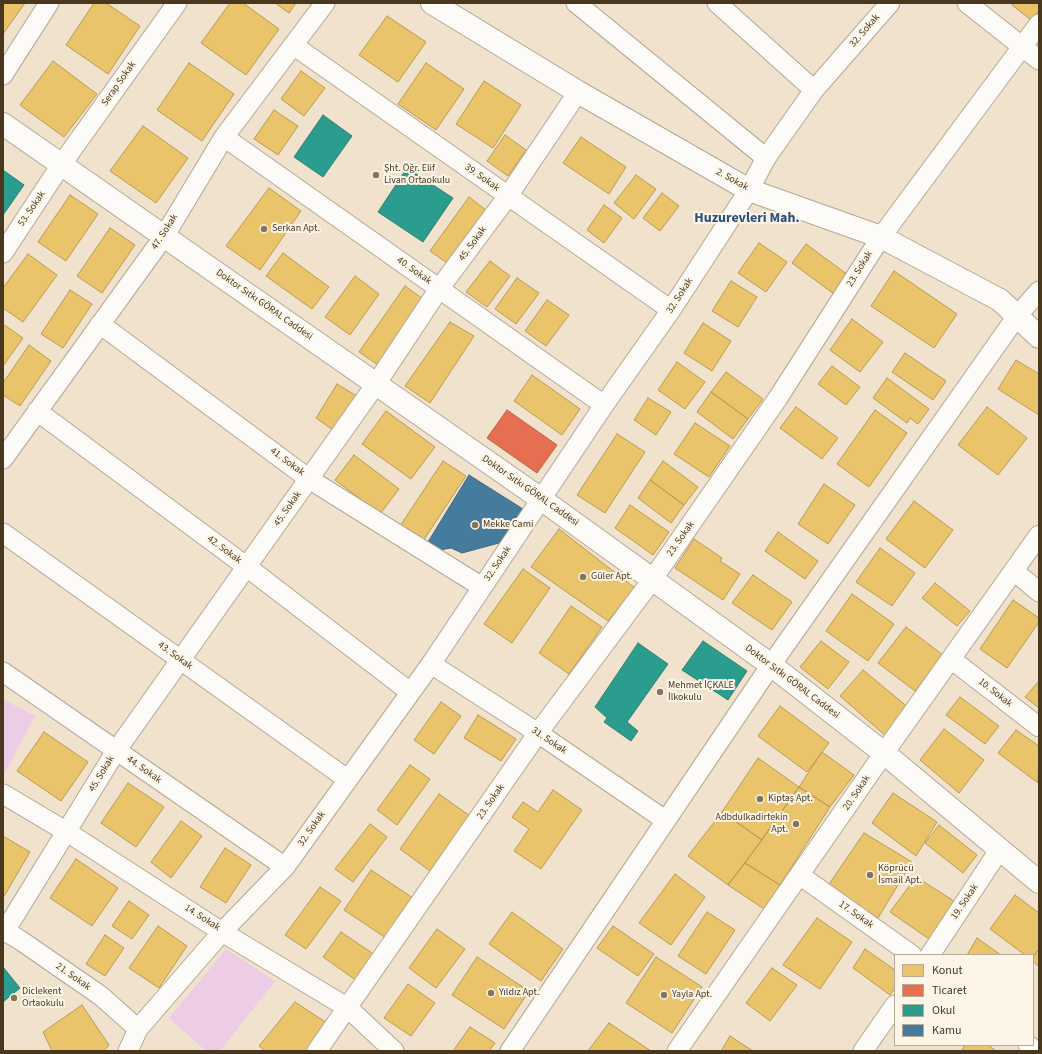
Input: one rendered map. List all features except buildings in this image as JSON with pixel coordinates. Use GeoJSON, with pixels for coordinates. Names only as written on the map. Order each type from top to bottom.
{"type":"FeatureCollection","features":[{"type":"Feature","properties":{"kind":"street"},"geometry":{"type":"LineString","coordinates":[[3,75],[48,3]]}},
{"type":"Feature","properties":{"kind":"street","name":"Serap Sokak"},"geometry":{"type":"LineString","coordinates":[[61,165],[177,3]]}},
{"type":"Feature","properties":{"kind":"street","name":"47. Sokak"},"geometry":{"type":"LineString","coordinates":[[3,459],[164,235],[224,137],[325,3]]}},
{"type":"Feature","properties":{"kind":"street","name":"2. Sokak"},"geometry":{"type":"LineString","coordinates":[[432,3],[578,92],[749,190],[881,237],[1000,300],[1039,338]]}},
{"type":"Feature","properties":{"kind":"street"},"geometry":{"type":"LineString","coordinates":[[576,3],[766,158]]}},
{"type":"Feature","properties":{"kind":"street"},"geometry":{"type":"LineString","coordinates":[[717,3],[814,90]]}},
{"type":"Feature","properties":{"kind":"street","name":"32. Sokak"},"geometry":{"type":"LineString","coordinates":[[128,1051],[138,1029],[222,932],[285,867],[431,664],[604,405],[671,310],[749,190],[766,158],[814,90],[890,3]]}},
{"type":"Feature","properties":{"kind":"street"},"geometry":{"type":"LineString","coordinates":[[967,3],[1039,60]]}},
{"type":"Feature","properties":{"kind":"street","name":"23. Sokak"},"geometry":{"type":"LineString","coordinates":[[317,1051],[538,733],[652,580],[778,398],[881,237],[1039,24]]}},
{"type":"Feature","properties":{"kind":"street","name":"39. Sokak"},"geometry":{"type":"LineString","coordinates":[[293,45],[671,310]]}},
{"type":"Feature","properties":{"kind":"street","name":"45. Sokak"},"geometry":{"type":"LineString","coordinates":[[4,931],[116,751],[376,384],[439,289],[508,196],[578,92]]}},
{"type":"Feature","properties":{"kind":"street","name":"Doktor Sıtkı GÖRAL Caddesi"},"geometry":{"type":"LineString","coordinates":[[3,124],[541,499],[771,665],[884,753],[1039,882]]}},
{"type":"Feature","properties":{"kind":"street","name":"40. Sokak"},"geometry":{"type":"LineString","coordinates":[[224,137],[604,405]]}},
{"type":"Feature","properties":{"kind":"street","name":"53. Sokak"},"geometry":{"type":"LineString","coordinates":[[3,253],[61,165]]}},
{"type":"Feature","properties":{"kind":"street"},"geometry":{"type":"LineString","coordinates":[[510,1051],[771,665],[1017,316],[1039,291]]}},
{"type":"Feature","properties":{"kind":"street","name":"41. Sokak"},"geometry":{"type":"LineString","coordinates":[[100,324],[309,479],[482,587]]}},
{"type":"Feature","properties":{"kind":"street","name":"42. Sokak"},"geometry":{"type":"LineString","coordinates":[[37,411],[247,567],[410,692]]}},
{"type":"Feature","properties":{"kind":"street","name":"43. Sokak"},"geometry":{"type":"LineString","coordinates":[[3,533],[347,779]]}},
{"type":"Feature","properties":{"kind":"street","name":"20. Sokak"},"geometry":{"type":"LineString","coordinates":[[677,1051],[705,1008],[801,876],[884,753],[1039,535]]}},
{"type":"Feature","properties":{"kind":"street"},"geometry":{"type":"LineString","coordinates":[[1014,571],[1039,592]]}},
{"type":"Feature","properties":{"kind":"street","name":"10. Sokak"},"geometry":{"type":"LineString","coordinates":[[951,659],[1039,728]]}},
{"type":"Feature","properties":{"kind":"street","name":"31. Sokak"},"geometry":{"type":"LineString","coordinates":[[431,664],[538,733],[665,820]]}},
{"type":"Feature","properties":{"kind":"street","name":"44. Sokak"},"geometry":{"type":"LineString","coordinates":[[3,672],[285,867]]}},
{"type":"Feature","properties":{"kind":"street","name":"14. Sokak"},"geometry":{"type":"LineString","coordinates":[[3,794],[67,832],[222,932],[348,1008],[394,1051]]}},
{"type":"Feature","properties":{"kind":"street","name":"19. Sokak"},"geometry":{"type":"LineString","coordinates":[[931,954],[1000,849]]}},
{"type":"Feature","properties":{"kind":"street","name":"17. Sokak"},"geometry":{"type":"LineString","coordinates":[[801,876],[911,954]]}},
{"type":"Feature","properties":{"kind":"street","name":"21. Sokak"},"geometry":{"type":"LineString","coordinates":[[4,931],[102,996],[138,1029]]}},
{"type":"Feature","properties":{"kind":"street"},"geometry":{"type":"LineString","coordinates":[[863,1051],[894,1006]]}},
{"type":"Feature","properties":{"kind":"shaded area"},"geometry":{"type":"Polygon","coordinates":[[[3,699],[35,716],[5,773],[3,771],[3,699]]]}},
{"type":"Feature","properties":{"kind":"shaded area"},"geometry":{"type":"Polygon","coordinates":[[[226,949],[275,981],[220,1051],[206,1051],[169,1018],[226,949]]]}},
{"type":"Feature","properties":{"kind":"place","name":"Şht. Öğr. Elif Livan Ortaokulu"},"geometry":{"type":"Point","coordinates":[376,175]}},
{"type":"Feature","properties":{"kind":"place","name":"Serkan Apt."},"geometry":{"type":"Point","coordinates":[264,229]}},
{"type":"Feature","properties":{"kind":"place","name":"Mekke Cami"},"geometry":{"type":"Point","coordinates":[475,525]}},
{"type":"Feature","properties":{"kind":"place","name":"Güler Apt."},"geometry":{"type":"Point","coordinates":[583,577]}},
{"type":"Feature","properties":{"kind":"place","name":"Mehmet İÇKALE İlkokulu"},"geometry":{"type":"Point","coordinates":[660,692]}},
{"type":"Feature","properties":{"kind":"place","name":"Kiptaş Apt."},"geometry":{"type":"Point","coordinates":[760,799]}},
{"type":"Feature","properties":{"kind":"place","name":"Adbdulkadirtekin Apt."},"geometry":{"type":"Point","coordinates":[796,824]}},
{"type":"Feature","properties":{"kind":"place","name":"Köprücü İsmail Apt."},"geometry":{"type":"Point","coordinates":[870,875]}},
{"type":"Feature","properties":{"kind":"place","name":"Yıldız Apt."},"geometry":{"type":"Point","coordinates":[491,993]}},
{"type":"Feature","properties":{"kind":"place","name":"Yayla Apt."},"geometry":{"type":"Point","coordinates":[664,995]}},
{"type":"Feature","properties":{"kind":"place","name":"Diclekent Ortaokulu"},"geometry":{"type":"Point","coordinates":[14,998]}},
{"type":"Feature","properties":{"kind":"district","name":"Huzurevleri Mah."},"geometry":{"type":"Point","coordinates":[747,219]}}]}
